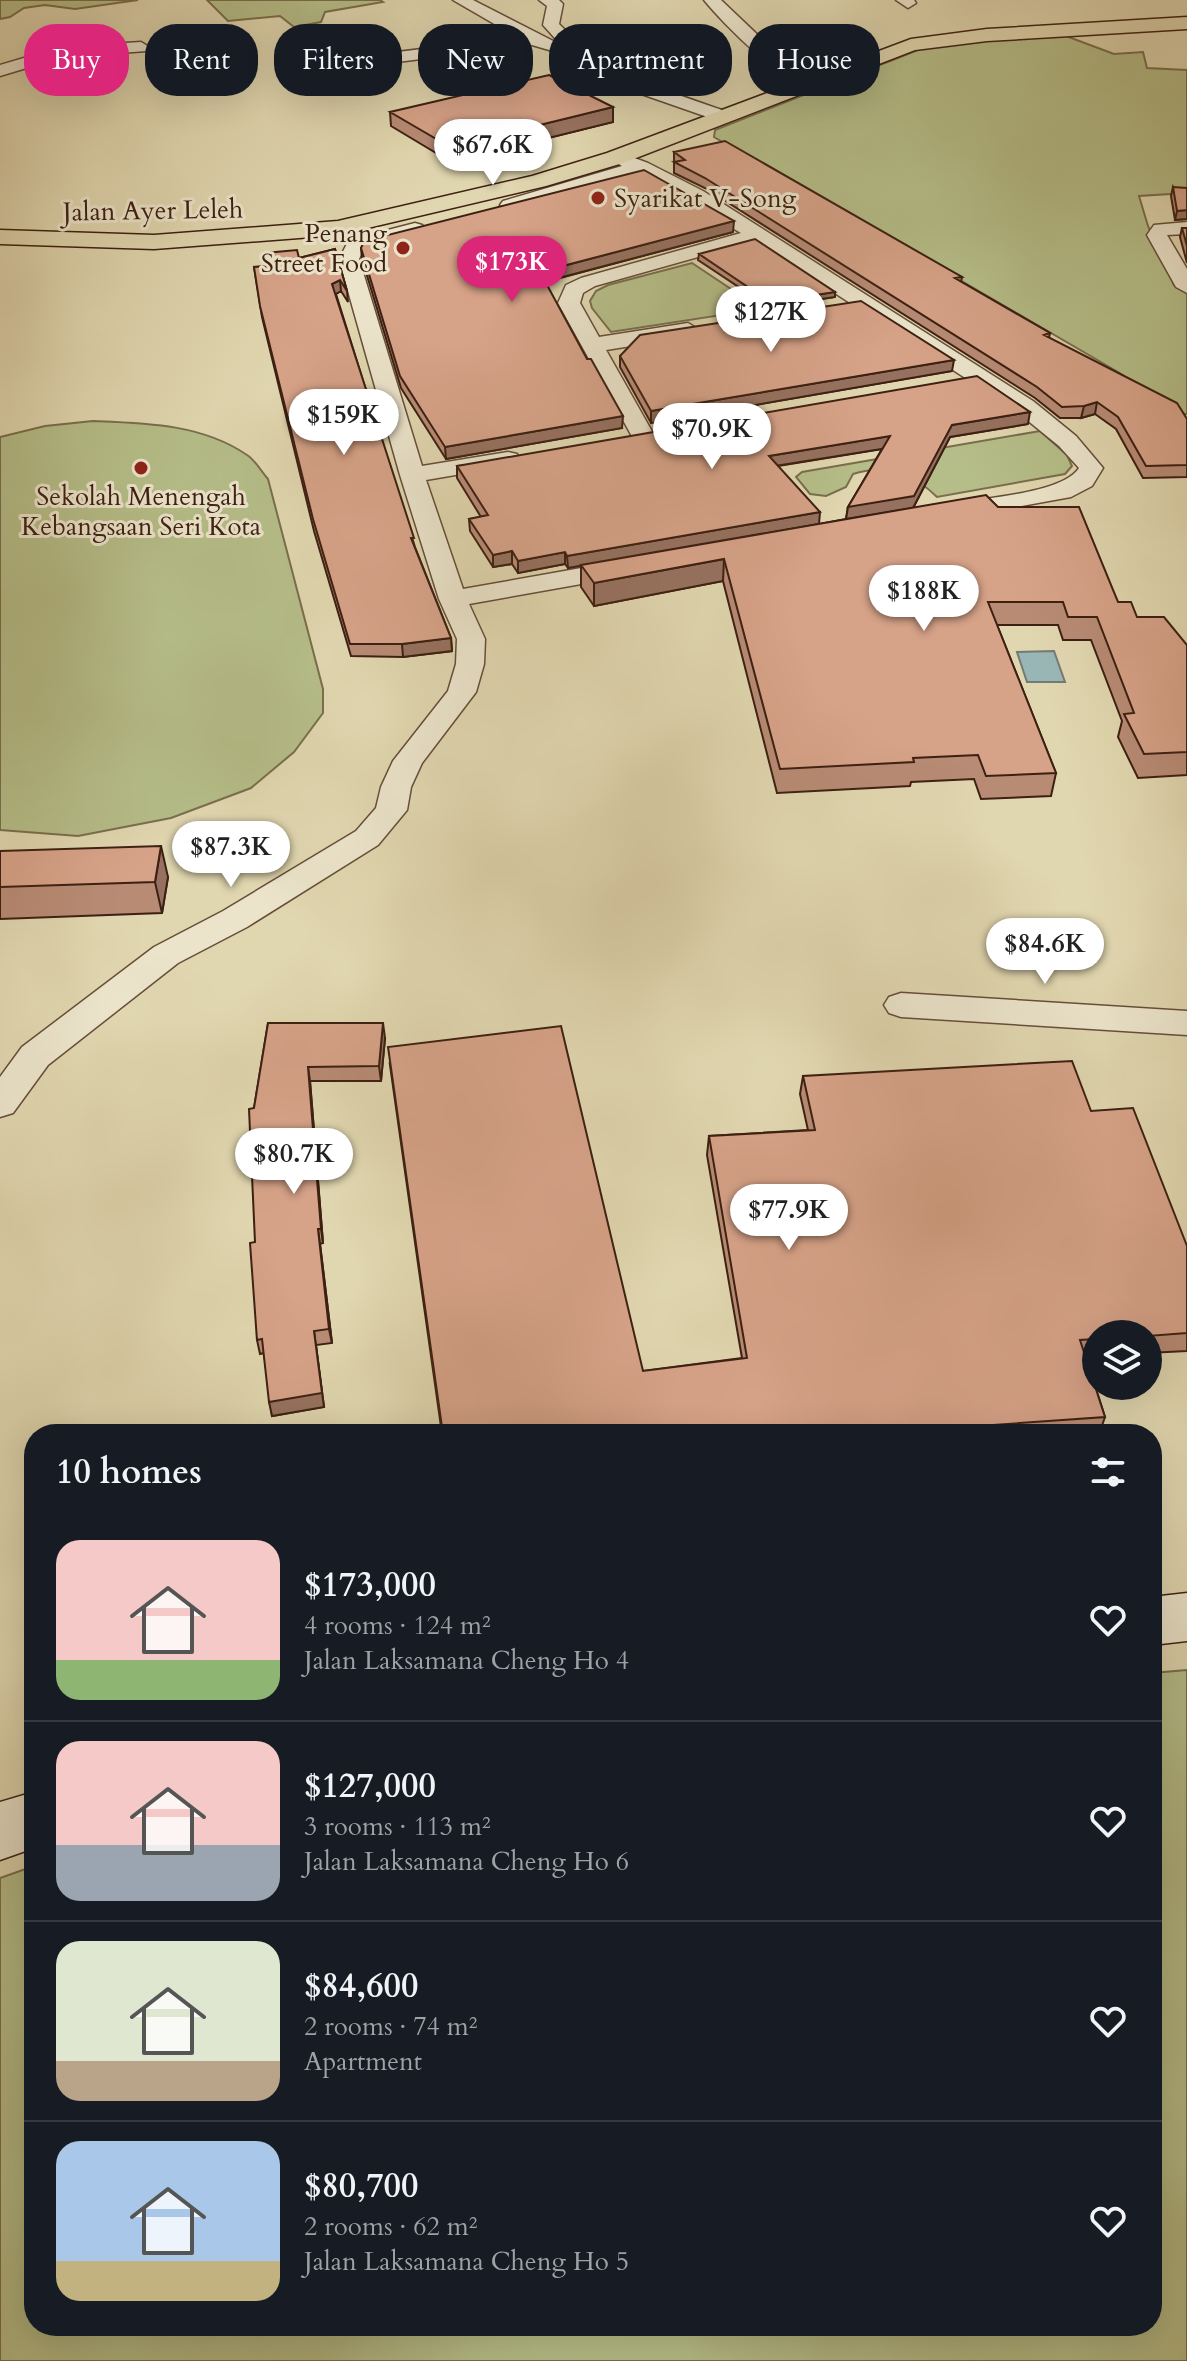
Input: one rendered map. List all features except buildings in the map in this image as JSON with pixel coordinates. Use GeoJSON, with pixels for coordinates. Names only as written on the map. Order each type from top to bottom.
{"type":"FeatureCollection","features":[{"type":"Feature","properties":{"kind":"main road","name":"Jalan Ayer Leleh"},"geometry":{"type":"LineString","coordinates":[[880,56],[940,39],[1187,23]]}},
{"type":"Feature","properties":{"kind":"main road","name":"Jalan Ayer Leleh"},"geometry":{"type":"LineString","coordinates":[[0,237],[154,242],[338,228],[538,181],[615,158],[773,96]]}},
{"type":"Feature","properties":{"kind":"street"},"geometry":{"type":"LineString","coordinates":[[461,0],[549,47]]}},
{"type":"Feature","properties":{"kind":"street"},"geometry":{"type":"LineString","coordinates":[[547,0],[555,4],[551,24]]}},
{"type":"Feature","properties":{"kind":"street"},"geometry":{"type":"LineString","coordinates":[[712,0],[748,35]]}},
{"type":"Feature","properties":{"kind":"street"},"geometry":{"type":"LineString","coordinates":[[402,56],[534,40]]}},
{"type":"Feature","properties":{"kind":"street"},"geometry":{"type":"LineString","coordinates":[[0,71],[61,52],[141,47]]}},
{"type":"Feature","properties":{"kind":"street"},"geometry":{"type":"LineString","coordinates":[[665,96],[722,116]]}},
{"type":"Feature","properties":{"kind":"street"},"geometry":{"type":"LineString","coordinates":[[615,158],[641,167],[755,235],[1012,396],[1077,448],[1091,468],[1083,481],[1062,492],[914,517]]}},
{"type":"Feature","properties":{"kind":"street"},"geometry":{"type":"LineString","coordinates":[[0,1104],[35,1056],[166,955],[235,919],[367,838],[391,810],[396,787],[408,761],[462,692],[470,664],[471,639],[453,599],[412,475],[349,259],[356,244],[516,204],[641,167]]}},
{"type":"Feature","properties":{"kind":"street"},"geometry":{"type":"LineString","coordinates":[[1187,228],[1161,229],[1157,235],[1187,287]]}},
{"type":"Feature","properties":{"kind":"street"},"geometry":{"type":"LineString","coordinates":[[642,435],[569,303],[578,286],[755,235]]}},
{"type":"Feature","properties":{"kind":"street"},"geometry":{"type":"LineString","coordinates":[[834,307],[864,302]]}},
{"type":"Feature","properties":{"kind":"street"},"geometry":{"type":"LineString","coordinates":[[592,345],[713,326]]}},
{"type":"Feature","properties":{"kind":"street"},"geometry":{"type":"LineString","coordinates":[[950,381],[980,376]]}},
{"type":"Feature","properties":{"kind":"street"},"geometry":{"type":"LineString","coordinates":[[611,440],[670,430]]}},
{"type":"Feature","properties":{"kind":"street"},"geometry":{"type":"LineString","coordinates":[[412,475],[535,454]]}},
{"type":"Feature","properties":{"kind":"street"},"geometry":{"type":"LineString","coordinates":[[453,599],[660,562]]}},
{"type":"Feature","properties":{"kind":"street"},"geometry":{"type":"LineString","coordinates":[[901,1005],[1187,1023]]}},
{"type":"Feature","properties":{"kind":"street"},"geometry":{"type":"LineString","coordinates":[[1162,1620],[1187,1617]]}},
{"type":"Feature","properties":{"kind":"street"},"geometry":{"type":"LineString","coordinates":[[0,1831],[24,1823]]}},
{"type":"Feature","properties":{"kind":"green space"},"geometry":{"type":"Polygon","coordinates":[[[0,0],[138,0],[75,9],[45,5],[24,8],[0,19],[0,0]]]}},
{"type":"Feature","properties":{"kind":"green space"},"geometry":{"type":"Polygon","coordinates":[[[207,0],[383,2],[325,12],[321,22],[310,24],[290,24],[280,16],[228,21],[207,0]]]}},
{"type":"Feature","properties":{"kind":"green space"},"geometry":{"type":"Polygon","coordinates":[[[1058,33],[1114,54],[1143,52],[1147,68],[1187,70],[1187,193],[1139,196],[1148,226],[1174,285],[1187,292],[1187,414],[1157,413],[1163,401],[1118,372],[714,137],[715,130],[801,96],[880,96],[880,65],[923,48],[1058,33]]]}},
{"type":"Feature","properties":{"kind":"green space"},"geometry":{"type":"Polygon","coordinates":[[[692,263],[761,309],[611,332],[592,308],[590,301],[596,291],[608,285],[692,263]]]}},
{"type":"Feature","properties":{"kind":"green space","name":"Sekolah Menengah Kebangsaan Seri Kota"},"geometry":{"type":"Polygon","coordinates":[[[93,421],[153,424],[192,431],[230,445],[258,466],[268,479],[323,689],[323,713],[294,752],[251,788],[171,818],[78,836],[0,830],[0,437],[45,426],[93,421]]]}},
{"type":"Feature","properties":{"kind":"green space"},"geometry":{"type":"Polygon","coordinates":[[[1040,431],[1067,455],[1072,466],[1065,474],[937,497],[919,482],[888,471],[853,474],[846,487],[826,496],[810,494],[796,477],[802,472],[1040,431]]]}},
{"type":"Feature","properties":{"kind":"green space"},"geometry":{"type":"Polygon","coordinates":[[[1187,1670],[1187,2361],[0,2361],[0,1878],[24,1870],[24,2336],[1162,2336],[1162,1672],[1187,1670]]]}},
{"type":"Feature","properties":{"kind":"water"},"geometry":{"type":"Polygon","coordinates":[[[1054,651],[1065,682],[1027,682],[1017,652],[1054,651]]]}},
{"type":"Feature","properties":{"kind":"place","name":"Syarikat V-Song"},"geometry":{"type":"Point","coordinates":[598,198]}},
{"type":"Feature","properties":{"kind":"place","name":"Penang Street Food"},"geometry":{"type":"Point","coordinates":[403,248]}},
{"type":"Feature","properties":{"kind":"place","name":"Sekolah Menengah Kebangsaan Seri Kota"},"geometry":{"type":"Point","coordinates":[141,468]}}]}
